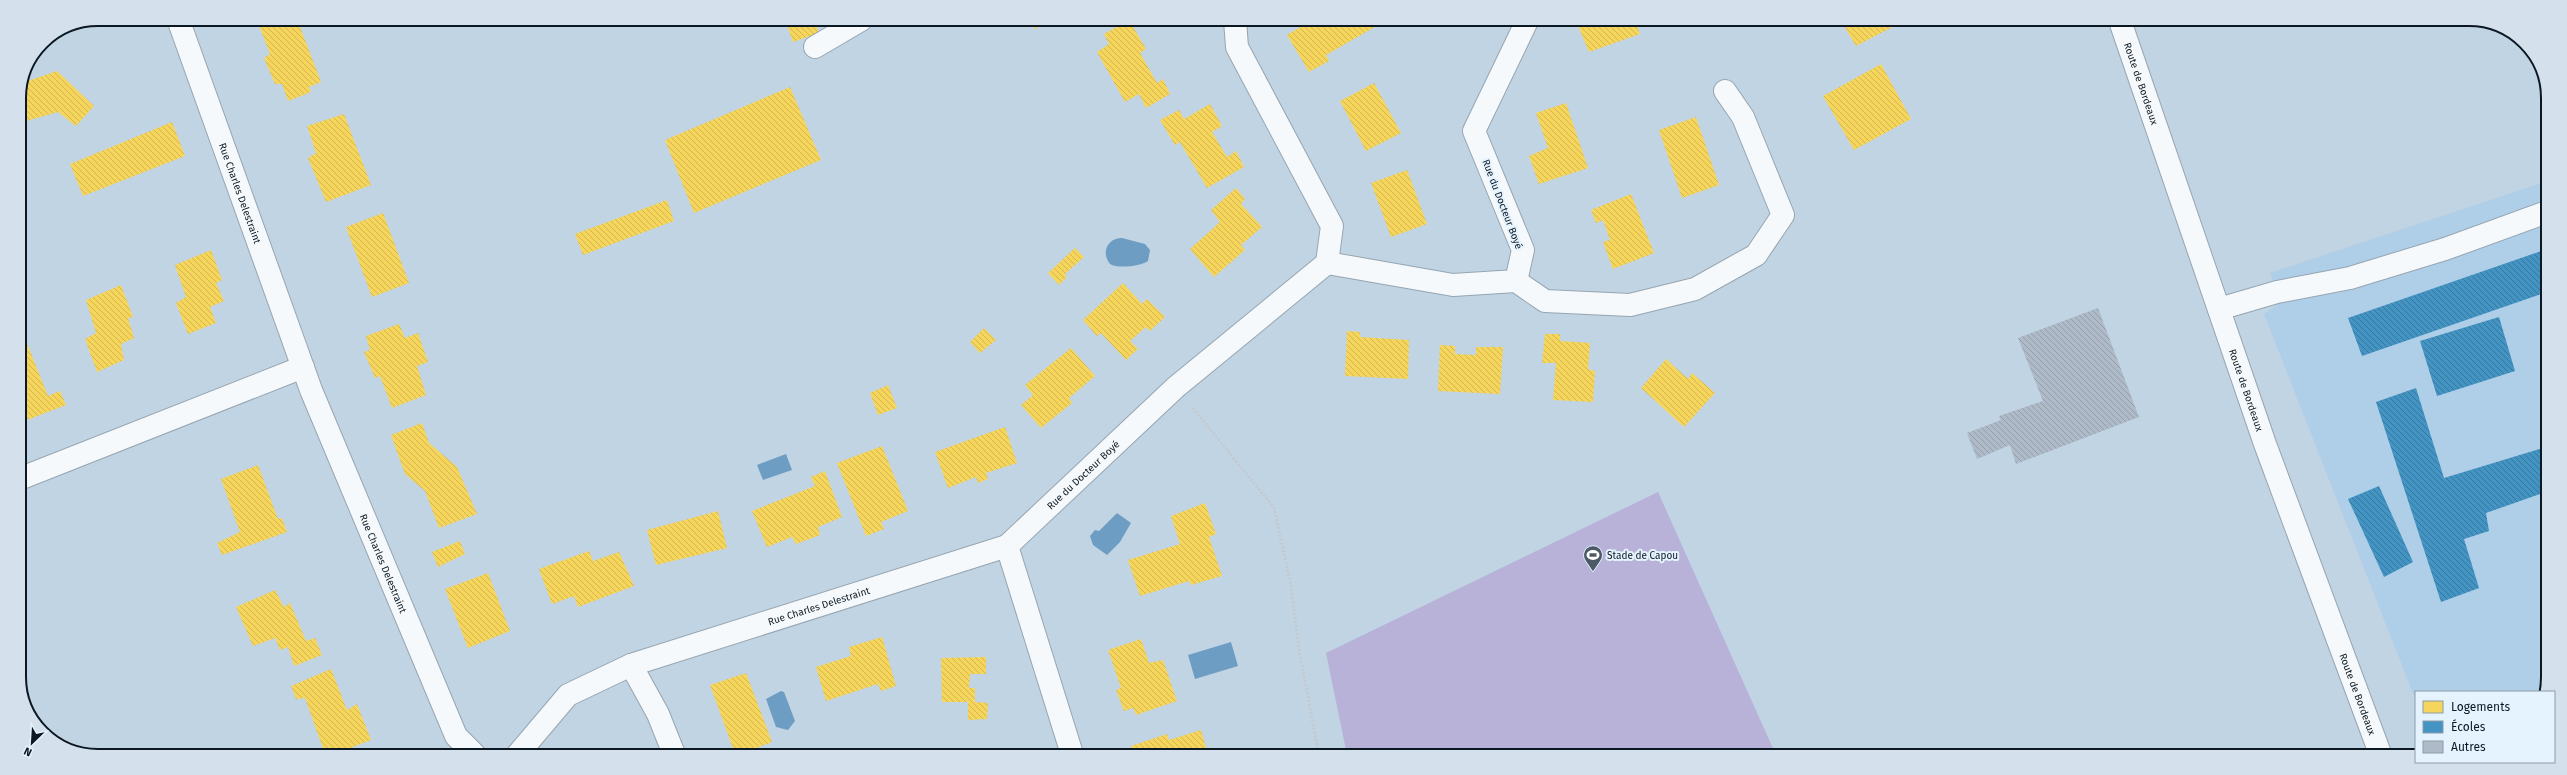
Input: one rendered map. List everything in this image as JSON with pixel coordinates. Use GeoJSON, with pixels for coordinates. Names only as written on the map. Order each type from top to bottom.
{"type":"FeatureCollection","features":[{"type":"Feature","properties":{"kind":"street","name":"Rue Charles Delestraint"},"geometry":{"type":"LineString","coordinates":[[181,26],[303,367],[456,736],[469,749]]}},
{"type":"Feature","properties":{"kind":"street"},"geometry":{"type":"LineString","coordinates":[[815,47],[851,26]]}},
{"type":"Feature","properties":{"kind":"street"},"geometry":{"type":"LineString","coordinates":[[1235,26],[1237,48],[1332,226],[1327,263],[1453,285],[1516,281],[1545,301],[1630,305],[1695,289],[1756,255],[1782,215],[1743,117],[1725,91]]}},
{"type":"Feature","properties":{"kind":"street","name":"Rue du Docteur Boyé"},"geometry":{"type":"LineString","coordinates":[[1516,281],[1523,250],[1474,131],[1525,26]]}},
{"type":"Feature","properties":{"kind":"street","name":"Route de Bordeaux"},"geometry":{"type":"LineString","coordinates":[[2122,26],[2265,444],[2378,749]]}},
{"type":"Feature","properties":{"kind":"street"},"geometry":{"type":"LineString","coordinates":[[2219,310],[2277,292],[2350,278],[2445,249],[2541,214]]}},
{"type":"Feature","properties":{"kind":"street","name":"Rue du Docteur Boyé"},"geometry":{"type":"LineString","coordinates":[[1007,546],[1176,387],[1327,263]]}},
{"type":"Feature","properties":{"kind":"street"},"geometry":{"type":"LineString","coordinates":[[26,476],[303,367]]}},
{"type":"Feature","properties":{"kind":"street","name":"Rue Charles Delestraint"},"geometry":{"type":"LineString","coordinates":[[522,749],[568,695],[631,665],[1007,546]]}},
{"type":"Feature","properties":{"kind":"street"},"geometry":{"type":"LineString","coordinates":[[1007,546],[1070,749]]}},
{"type":"Feature","properties":{"kind":"street"},"geometry":{"type":"LineString","coordinates":[[631,665],[658,714],[672,749]]}},
{"type":"Feature","properties":{"kind":"path"},"geometry":{"type":"LineString","coordinates":[[1176,387],[1274,508],[1291,586],[1299,650],[1318,749]]}},
{"type":"Feature","properties":{"kind":"shaded area"},"geometry":{"type":"Polygon","coordinates":[[[2541,183],[2541,677],[2539,691],[2415,691],[2415,698],[2264,314],[2281,302],[2270,273],[2541,183]]]}},
{"type":"Feature","properties":{"kind":"shaded area"},"geometry":{"type":"Polygon","coordinates":[[[1122,238],[1145,244],[1150,250],[1148,261],[1129,266],[1114,266],[1110,264],[1106,255],[1107,247],[1109,243],[1122,238]]]}},
{"type":"Feature","properties":{"kind":"shaded area"},"geometry":{"type":"Polygon","coordinates":[[[786,454],[792,470],[763,480],[757,465],[786,454]]]}},
{"type":"Feature","properties":{"kind":"shaded area","name":"Stade de Capou"},"geometry":{"type":"Polygon","coordinates":[[[1658,492],[1773,749],[1346,749],[1326,653],[1658,492]]]}},
{"type":"Feature","properties":{"kind":"shaded area"},"geometry":{"type":"Polygon","coordinates":[[[1117,513],[1131,523],[1120,542],[1107,555],[1093,545],[1090,536],[1095,530],[1099,531],[1117,513]]]}},
{"type":"Feature","properties":{"kind":"shaded area"},"geometry":{"type":"Polygon","coordinates":[[[1231,642],[1238,666],[1195,679],[1188,655],[1231,642]]]}},
{"type":"Feature","properties":{"kind":"shaded area"},"geometry":{"type":"Polygon","coordinates":[[[781,691],[784,692],[795,721],[788,730],[776,727],[766,699],[781,691]]]}},
{"type":"Feature","properties":{"kind":"building: Logements"},"geometry":{"type":"Polygon","coordinates":[[[259,26],[300,26],[321,82],[309,87],[311,92],[288,101],[282,84],[275,84],[264,58],[270,54],[259,26]]]}},
{"type":"Feature","properties":{"kind":"building: Logements"},"geometry":{"type":"Polygon","coordinates":[[[787,26],[816,26],[819,33],[793,42],[787,26]]]}},
{"type":"Feature","properties":{"kind":"building: Logements"},"geometry":{"type":"Polygon","coordinates":[[[1118,26],[1133,26],[1146,49],[1140,53],[1157,83],[1163,79],[1170,94],[1146,108],[1139,94],[1125,102],[1097,52],[1109,44],[1104,34],[1118,26]]]}},
{"type":"Feature","properties":{"kind":"building: Logements"},"geometry":{"type":"Polygon","coordinates":[[[1302,26],[1377,26],[1326,55],[1329,61],[1309,72],[1287,35],[1302,26]]]}},
{"type":"Feature","properties":{"kind":"building: Logements"},"geometry":{"type":"Polygon","coordinates":[[[1578,26],[1637,26],[1640,34],[1589,52],[1578,26]]]}},
{"type":"Feature","properties":{"kind":"building: Logements"},"geometry":{"type":"Polygon","coordinates":[[[1844,26],[1894,26],[1856,46],[1844,26]]]}},
{"type":"Feature","properties":{"kind":"building: Logements"},"geometry":{"type":"Polygon","coordinates":[[[1881,64],[1911,119],[1854,150],[1823,96],[1881,64]]]}},
{"type":"Feature","properties":{"kind":"building: Logements"},"geometry":{"type":"Polygon","coordinates":[[[57,71],[94,106],[76,126],[58,112],[26,121],[28,81],[57,71]]]}},
{"type":"Feature","properties":{"kind":"building: Logements"},"geometry":{"type":"Polygon","coordinates":[[[1374,83],[1401,133],[1366,151],[1340,101],[1374,83]]]}},
{"type":"Feature","properties":{"kind":"building: Logements"},"geometry":{"type":"Polygon","coordinates":[[[790,87],[821,160],[694,213],[665,140],[790,87]]]}},
{"type":"Feature","properties":{"kind":"building: Logements"},"geometry":{"type":"Polygon","coordinates":[[[1566,103],[1588,168],[1539,184],[1529,156],[1548,148],[1536,113],[1566,103]]]}},
{"type":"Feature","properties":{"kind":"building: Logements"},"geometry":{"type":"Polygon","coordinates":[[[1210,104],[1222,126],[1212,132],[1227,157],[1236,151],[1244,167],[1207,188],[1180,142],[1175,145],[1160,120],[1179,110],[1184,119],[1210,104]]]}},
{"type":"Feature","properties":{"kind":"building: Logements"},"geometry":{"type":"Polygon","coordinates":[[[344,114],[371,185],[326,202],[308,158],[316,153],[307,126],[344,114]]]}},
{"type":"Feature","properties":{"kind":"building: Logements"},"geometry":{"type":"Polygon","coordinates":[[[1696,117],[1719,185],[1682,198],[1659,130],[1696,117]]]}},
{"type":"Feature","properties":{"kind":"building: Logements"},"geometry":{"type":"Polygon","coordinates":[[[172,122],[185,156],[83,196],[70,164],[172,122]]]}},
{"type":"Feature","properties":{"kind":"building: Logements"},"geometry":{"type":"Polygon","coordinates":[[[1407,170],[1427,224],[1391,237],[1371,183],[1407,170]]]}},
{"type":"Feature","properties":{"kind":"building: Logements"},"geometry":{"type":"Polygon","coordinates":[[[1236,188],[1245,199],[1241,204],[1262,227],[1241,245],[1245,250],[1214,277],[1190,249],[1220,222],[1211,210],[1236,188]]]}},
{"type":"Feature","properties":{"kind":"building: Logements"},"geometry":{"type":"Polygon","coordinates":[[[1631,194],[1654,253],[1613,269],[1603,242],[1610,240],[1603,220],[1596,223],[1591,210],[1631,194]]]}},
{"type":"Feature","properties":{"kind":"building: Logements"},"geometry":{"type":"Polygon","coordinates":[[[667,200],[674,221],[583,255],[575,234],[667,200]]]}},
{"type":"Feature","properties":{"kind":"building: Logements"},"geometry":{"type":"Polygon","coordinates":[[[383,213],[409,283],[372,297],[346,227],[383,213]]]}},
{"type":"Feature","properties":{"kind":"building: Logements"},"geometry":{"type":"Polygon","coordinates":[[[1075,248],[1084,257],[1065,274],[1067,277],[1059,285],[1048,273],[1075,248]]]}},
{"type":"Feature","properties":{"kind":"building: Logements"},"geometry":{"type":"Polygon","coordinates":[[[211,250],[222,280],[216,283],[224,301],[210,307],[216,323],[188,334],[176,303],[186,297],[175,265],[211,250]]]}},
{"type":"Feature","properties":{"kind":"building: Logements"},"geometry":{"type":"Polygon","coordinates":[[[1123,283],[1142,304],[1147,299],[1165,317],[1150,331],[1146,327],[1130,341],[1138,349],[1126,360],[1101,333],[1097,336],[1083,320],[1123,283]]]}},
{"type":"Feature","properties":{"kind":"building: Logements"},"geometry":{"type":"Polygon","coordinates":[[[121,285],[133,317],[128,318],[134,338],[121,344],[124,360],[97,372],[85,339],[96,333],[86,300],[121,285]]]}},
{"type":"Feature","properties":{"kind":"building: Logements"},"geometry":{"type":"Polygon","coordinates":[[[399,324],[405,338],[418,333],[428,362],[417,366],[426,395],[392,408],[380,376],[375,378],[364,352],[370,350],[366,336],[399,324]]]}},
{"type":"Feature","properties":{"kind":"building: Logements"},"geometry":{"type":"Polygon","coordinates":[[[984,328],[996,340],[980,353],[970,342],[984,328]]]}},
{"type":"Feature","properties":{"kind":"building: Logements"},"geometry":{"type":"Polygon","coordinates":[[[1347,331],[1360,332],[1360,337],[1409,340],[1408,379],[1345,376],[1347,331]]]}},
{"type":"Feature","properties":{"kind":"building: Logements"},"geometry":{"type":"Polygon","coordinates":[[[1545,334],[1560,334],[1560,341],[1590,343],[1588,369],[1595,371],[1593,402],[1553,400],[1556,363],[1542,363],[1545,334]]]}},
{"type":"Feature","properties":{"kind":"building: Logements"},"geometry":{"type":"Polygon","coordinates":[[[26,341],[48,396],[60,391],[66,405],[26,420],[26,341]]]}},
{"type":"Feature","properties":{"kind":"building: Logements"},"geometry":{"type":"Polygon","coordinates":[[[1440,345],[1455,346],[1455,354],[1476,355],[1476,347],[1503,347],[1500,394],[1438,391],[1440,345]]]}},
{"type":"Feature","properties":{"kind":"building: Logements"},"geometry":{"type":"Polygon","coordinates":[[[1071,348],[1095,376],[1069,398],[1072,403],[1041,428],[1021,405],[1033,395],[1025,385],[1071,348]]]}},
{"type":"Feature","properties":{"kind":"building: Logements"},"geometry":{"type":"Polygon","coordinates":[[[1666,359],[1688,379],[1692,373],[1715,393],[1684,427],[1641,388],[1666,359]]]}},
{"type":"Feature","properties":{"kind":"building: Logements"},"geometry":{"type":"Polygon","coordinates":[[[888,385],[897,408],[878,415],[870,393],[888,385]]]}},
{"type":"Feature","properties":{"kind":"building: Logements"},"geometry":{"type":"Polygon","coordinates":[[[422,423],[429,443],[457,467],[477,514],[439,528],[425,491],[405,474],[391,435],[422,423]]]}},
{"type":"Feature","properties":{"kind":"building: Logements"},"geometry":{"type":"Polygon","coordinates":[[[1005,427],[1017,463],[986,473],[988,479],[978,483],[976,477],[948,488],[935,452],[1005,427]]]}},
{"type":"Feature","properties":{"kind":"building: Logements"},"geometry":{"type":"Polygon","coordinates":[[[882,446],[908,511],[881,522],[884,529],[866,536],[837,463],[882,446]]]}},
{"type":"Feature","properties":{"kind":"building: Logements"},"geometry":{"type":"Polygon","coordinates":[[[258,465],[278,519],[282,518],[287,532],[222,555],[217,543],[240,532],[221,479],[258,465]]]}},
{"type":"Feature","properties":{"kind":"building: Logements"},"geometry":{"type":"Polygon","coordinates":[[[825,471],[842,517],[818,527],[820,535],[796,544],[792,537],[767,547],[752,511],[815,486],[811,477],[825,471]]]}},
{"type":"Feature","properties":{"kind":"building: Logements"},"geometry":{"type":"Polygon","coordinates":[[[1205,503],[1216,534],[1209,537],[1222,576],[1191,585],[1189,581],[1140,596],[1128,560],[1180,544],[1171,516],[1205,503]]]}},
{"type":"Feature","properties":{"kind":"building: Logements"},"geometry":{"type":"Polygon","coordinates":[[[718,511],[727,548],[656,565],[647,530],[718,511]]]}},
{"type":"Feature","properties":{"kind":"building: Logements"},"geometry":{"type":"Polygon","coordinates":[[[460,541],[465,554],[438,567],[432,552],[460,541]]]}},
{"type":"Feature","properties":{"kind":"building: Logements"},"geometry":{"type":"Polygon","coordinates":[[[589,551],[593,561],[619,552],[634,586],[578,607],[574,596],[552,604],[539,569],[589,551]]]}},
{"type":"Feature","properties":{"kind":"building: Logements"},"geometry":{"type":"Polygon","coordinates":[[[488,573],[510,631],[468,648],[445,589],[488,573]]]}},
{"type":"Feature","properties":{"kind":"building: Logements"},"geometry":{"type":"Polygon","coordinates":[[[275,590],[284,607],[290,603],[306,641],[315,638],[322,655],[294,666],[288,647],[280,650],[275,638],[253,646],[236,607],[275,590]]]}},
{"type":"Feature","properties":{"kind":"building: Logements"},"geometry":{"type":"Polygon","coordinates":[[[882,637],[896,686],[881,691],[878,684],[826,701],[816,667],[851,656],[849,647],[882,637]]]}},
{"type":"Feature","properties":{"kind":"building: Logements"},"geometry":{"type":"Polygon","coordinates":[[[1141,639],[1149,663],[1163,660],[1177,701],[1136,715],[1133,708],[1124,711],[1116,690],[1121,688],[1108,650],[1141,639]]]}},
{"type":"Feature","properties":{"kind":"building: Logements"},"geometry":{"type":"Polygon","coordinates":[[[986,657],[986,674],[970,674],[969,688],[975,688],[975,702],[988,703],[987,719],[968,720],[968,702],[942,702],[941,658],[986,657]]]}},
{"type":"Feature","properties":{"kind":"building: Logements"},"geometry":{"type":"Polygon","coordinates":[[[331,669],[347,710],[357,704],[371,740],[348,749],[323,749],[305,698],[296,699],[291,686],[331,669]]]}},
{"type":"Feature","properties":{"kind":"building: Logements"},"geometry":{"type":"Polygon","coordinates":[[[746,673],[772,742],[754,749],[733,749],[710,685],[746,673]]]}},
{"type":"Feature","properties":{"kind":"building: Logements"},"geometry":{"type":"Polygon","coordinates":[[[1201,730],[1206,749],[1132,749],[1131,746],[1167,734],[1169,740],[1201,730]]]}},
{"type":"Feature","properties":{"kind":"building: Écoles"},"geometry":{"type":"Polygon","coordinates":[[[2541,251],[2541,294],[2362,356],[2348,318],[2541,251]]]}},
{"type":"Feature","properties":{"kind":"building: Écoles"},"geometry":{"type":"Polygon","coordinates":[[[2499,317],[2515,371],[2437,396],[2420,341],[2499,317]]]}},
{"type":"Feature","properties":{"kind":"building: Écoles"},"geometry":{"type":"Polygon","coordinates":[[[2416,388],[2444,478],[2541,449],[2541,497],[2540,494],[2486,513],[2489,531],[2464,539],[2479,588],[2441,602],[2376,402],[2416,388]]]}},
{"type":"Feature","properties":{"kind":"building: Écoles"},"geometry":{"type":"Polygon","coordinates":[[[2379,486],[2413,562],[2384,577],[2348,499],[2379,486]]]}},
{"type":"Feature","properties":{"kind":"building: Autres"},"geometry":{"type":"Polygon","coordinates":[[[2098,308],[2139,417],[2016,464],[2010,445],[1977,459],[1967,433],[2001,420],[1999,416],[2043,401],[2018,338],[2098,308]]]}},
{"type":"Feature","properties":{"kind":"place","name":"Stade de Capou"},"geometry":{"type":"Point","coordinates":[1593,572]}}]}
